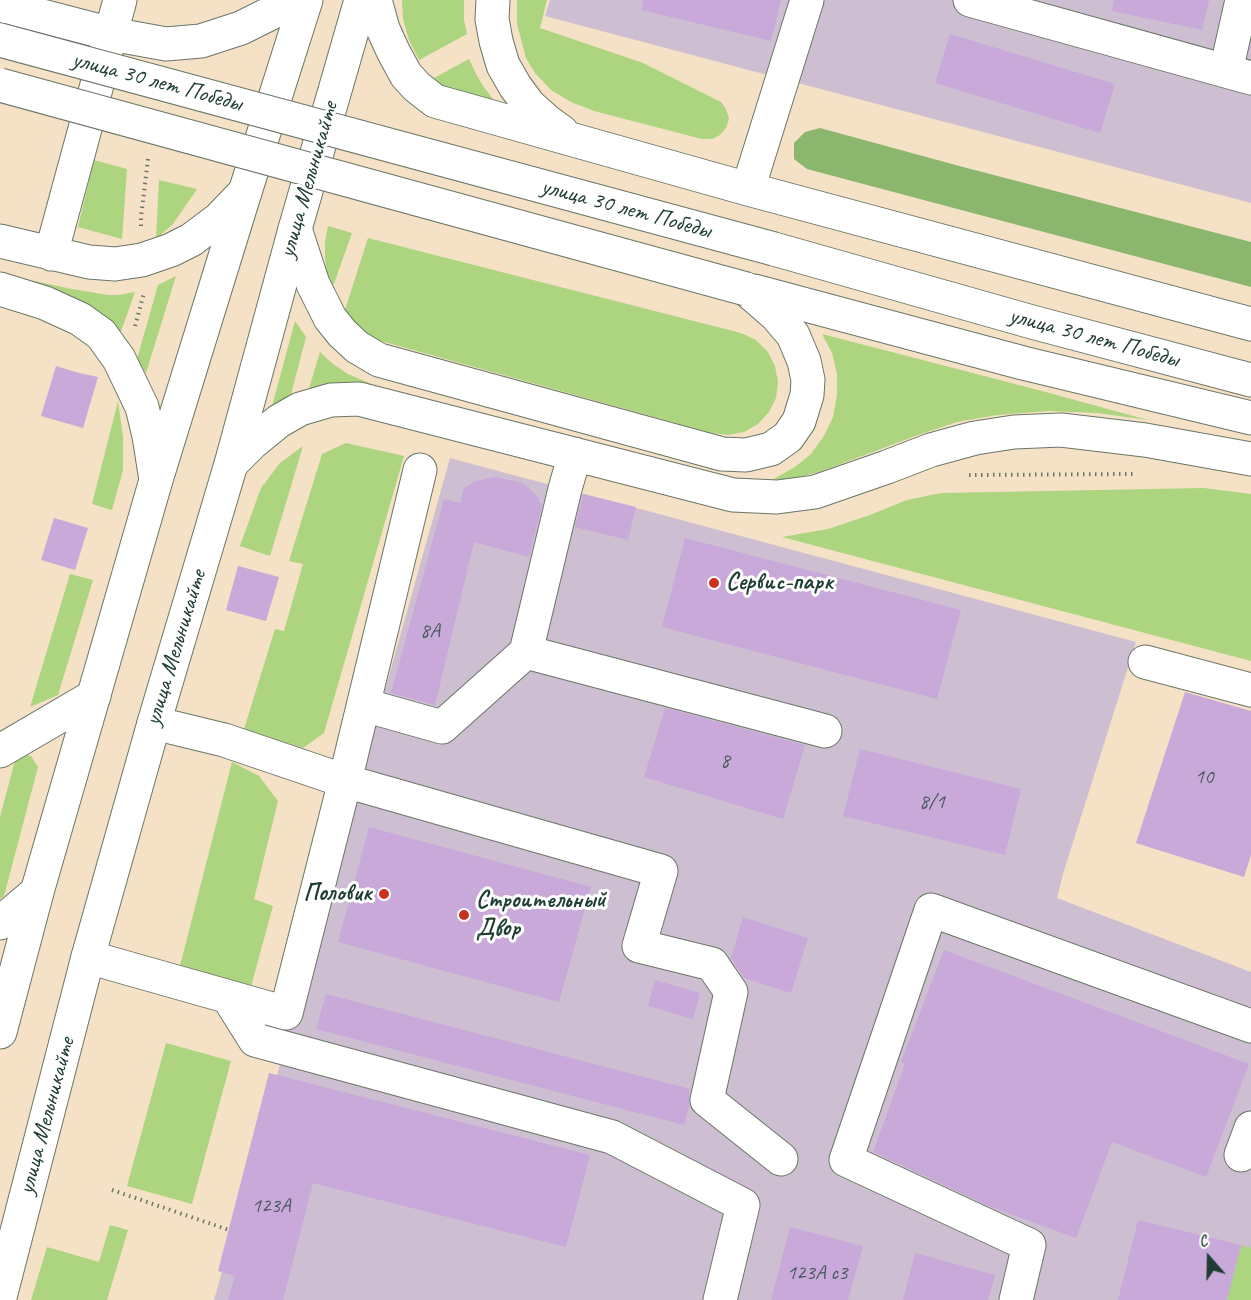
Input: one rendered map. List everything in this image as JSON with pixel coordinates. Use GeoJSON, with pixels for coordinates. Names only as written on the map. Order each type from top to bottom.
{"type":"FeatureCollection","features":[{"type":"Feature","properties":{"kind":"street"},"geometry":{"type":"LineString","coordinates":[[51,254],[120,0]]}},
{"type":"Feature","properties":{"kind":"street"},"geometry":{"type":"LineString","coordinates":[[0,5],[111,34],[166,44],[201,41],[242,28],[292,0]]}},
{"type":"Feature","properties":{"kind":"street"},"geometry":{"type":"LineString","coordinates":[[0,1032],[37,892],[156,480],[306,0]]}},
{"type":"Feature","properties":{"kind":"street","name":"улица Мельникайте"},"geometry":{"type":"LineString","coordinates":[[0,1297],[88,957],[153,723],[231,464],[361,0]]}},
{"type":"Feature","properties":{"kind":"street"},"geometry":{"type":"LineString","coordinates":[[375,0],[383,29],[406,75],[435,101],[748,189],[1251,324]]}},
{"type":"Feature","properties":{"kind":"street"},"geometry":{"type":"LineString","coordinates":[[493,0],[492,19],[496,41],[503,65],[515,86],[529,105],[547,121],[566,134],[588,144]]}},
{"type":"Feature","properties":{"kind":"street"},"geometry":{"type":"LineString","coordinates":[[748,189],[807,0]]}},
{"type":"Feature","properties":{"kind":"street"},"geometry":{"type":"LineString","coordinates":[[970,0],[1238,74],[1242,0]]}},
{"type":"Feature","properties":{"kind":"street","name":"улица 30 лет Победы"},"geometry":{"type":"LineString","coordinates":[[0,40],[1251,380]]}},
{"type":"Feature","properties":{"kind":"street","name":"улица 30 лет Победы"},"geometry":{"type":"LineString","coordinates":[[0,85],[1023,363],[1251,418]]}},
{"type":"Feature","properties":{"kind":"street"},"geometry":{"type":"LineString","coordinates":[[0,241],[89,262],[115,264],[171,250],[191,240],[219,219],[245,192]]}},
{"type":"Feature","properties":{"kind":"street"},"geometry":{"type":"LineString","coordinates":[[295,229],[313,284],[330,318],[357,347],[379,360],[722,454],[746,455],[771,449],[788,437],[798,422],[807,395],[808,380],[804,361],[793,335],[776,315],[746,289]]}},
{"type":"Feature","properties":{"kind":"street"},"geometry":{"type":"LineString","coordinates":[[0,289],[45,303],[80,319],[101,334],[119,359],[142,407],[156,480]]}},
{"type":"Feature","properties":{"kind":"street"},"geometry":{"type":"LineString","coordinates":[[231,464],[279,421],[300,410],[330,400],[359,399],[733,495],[777,497],[815,492],[931,450],[975,438],[1014,432],[1061,430],[1145,440],[1251,459]]}},
{"type":"Feature","properties":{"kind":"street"},"geometry":{"type":"LineString","coordinates":[[364,705],[442,727],[526,652],[575,454]]}},
{"type":"Feature","properties":{"kind":"street"},"geometry":{"type":"LineString","coordinates":[[88,957],[286,1013],[364,705],[420,470]]}},
{"type":"Feature","properties":{"kind":"street"},"geometry":{"type":"LineString","coordinates":[[526,652],[825,730]]}},
{"type":"Feature","properties":{"kind":"street"},"geometry":{"type":"LineString","coordinates":[[1145,662],[1251,690]]}},
{"type":"Feature","properties":{"kind":"street"},"geometry":{"type":"LineString","coordinates":[[0,751],[94,696]]}},
{"type":"Feature","properties":{"kind":"street"},"geometry":{"type":"LineString","coordinates":[[153,723],[224,740],[345,781],[661,871],[639,946],[712,964],[730,992],[707,1100],[782,1159]]}},
{"type":"Feature","properties":{"kind":"street"},"geometry":{"type":"LineString","coordinates":[[0,923],[37,892]]}},
{"type":"Feature","properties":{"kind":"street"},"geometry":{"type":"LineString","coordinates":[[1016,1300],[1029,1245],[846,1160],[932,910],[1251,1026]]}},
{"type":"Feature","properties":{"kind":"street"},"geometry":{"type":"LineString","coordinates":[[228,997],[255,1041],[612,1137],[743,1205],[720,1300]]}},
{"type":"Feature","properties":{"kind":"path"},"geometry":{"type":"LineString","coordinates":[[112,1190],[229,1230]]}},
{"type":"Feature","properties":{"kind":"shaded area"},"geometry":{"type":"Polygon","coordinates":[[[550,0],[1251,0],[1251,203],[545,16],[550,0]]]}},
{"type":"Feature","properties":{"kind":"shaded area"},"geometry":{"type":"Polygon","coordinates":[[[450,458],[1136,642],[1057,898],[1251,972],[1251,1300],[214,1300],[450,458]]]}},
{"type":"Feature","properties":{"kind":"green space"},"geometry":{"type":"Polygon","coordinates":[[[402,0],[464,0],[467,34],[419,60],[409,40],[403,19],[402,0]]]}},
{"type":"Feature","properties":{"kind":"green space"},"geometry":{"type":"Polygon","coordinates":[[[517,0],[547,0],[540,28],[643,63],[721,102],[729,119],[726,128],[712,139],[702,139],[594,111],[571,102],[551,90],[535,73],[526,58],[517,24],[517,0]]]}},
{"type":"Feature","properties":{"kind":"green space"},"geometry":{"type":"Polygon","coordinates":[[[469,59],[483,86],[502,111],[443,87],[434,78],[469,59]]]}},
{"type":"Feature","properties":{"kind":"green space"},"geometry":{"type":"Polygon","coordinates":[[[820,128],[1251,242],[1251,287],[807,169],[794,159],[794,143],[805,132],[820,128]]]}},
{"type":"Feature","properties":{"kind":"green space"},"geometry":{"type":"Polygon","coordinates":[[[94,160],[127,169],[122,239],[78,227],[94,160]]]}},
{"type":"Feature","properties":{"kind":"green space"},"geometry":{"type":"Polygon","coordinates":[[[159,180],[197,189],[173,224],[156,239],[159,180]]]}},
{"type":"Feature","properties":{"kind":"green space"},"geometry":{"type":"Polygon","coordinates":[[[328,226],[352,233],[331,292],[325,258],[328,226]]]}},
{"type":"Feature","properties":{"kind":"green space"},"geometry":{"type":"Polygon","coordinates":[[[368,238],[741,333],[756,340],[768,352],[775,366],[778,382],[776,398],[769,412],[758,424],[744,432],[728,435],[712,433],[361,334],[344,313],[368,238]]]}},
{"type":"Feature","properties":{"kind":"green space"},"geometry":{"type":"Polygon","coordinates":[[[176,276],[146,373],[137,359],[158,285],[176,276]]]}},
{"type":"Feature","properties":{"kind":"green space"},"geometry":{"type":"Polygon","coordinates":[[[20,278],[108,295],[135,292],[119,337],[69,297],[20,278]]]}},
{"type":"Feature","properties":{"kind":"green space"},"geometry":{"type":"Polygon","coordinates":[[[295,321],[306,337],[289,402],[271,410],[295,321]]]}},
{"type":"Feature","properties":{"kind":"green space"},"geometry":{"type":"Polygon","coordinates":[[[822,334],[1148,420],[1097,413],[1049,411],[997,415],[957,422],[819,472],[796,478],[772,480],[795,467],[811,454],[824,436],[833,417],[837,395],[837,374],[832,353],[822,334]]]}},
{"type":"Feature","properties":{"kind":"green space"},"geometry":{"type":"Polygon","coordinates":[[[320,352],[348,374],[383,389],[307,395],[320,352]]]}},
{"type":"Feature","properties":{"kind":"green space"},"geometry":{"type":"Polygon","coordinates":[[[118,401],[123,437],[123,470],[112,510],[92,504],[118,401]]]}},
{"type":"Feature","properties":{"kind":"green space"},"geometry":{"type":"Polygon","coordinates":[[[346,443],[404,456],[324,733],[303,748],[244,729],[275,629],[284,631],[303,564],[289,561],[322,454],[346,443]]]}},
{"type":"Feature","properties":{"kind":"green space"},"geometry":{"type":"Polygon","coordinates":[[[303,446],[270,556],[240,546],[261,488],[280,463],[303,446]]]}},
{"type":"Feature","properties":{"kind":"green space"},"geometry":{"type":"Polygon","coordinates":[[[1204,488],[1251,494],[1251,661],[782,537],[828,529],[907,500],[941,493],[1204,488]]]}},
{"type":"Feature","properties":{"kind":"green space"},"geometry":{"type":"Polygon","coordinates":[[[70,574],[93,580],[58,695],[30,707],[70,574]]]}},
{"type":"Feature","properties":{"kind":"green space"},"geometry":{"type":"Polygon","coordinates":[[[17,753],[31,756],[38,767],[4,896],[0,899],[0,817],[17,753]]]}},
{"type":"Feature","properties":{"kind":"green space"},"geometry":{"type":"Polygon","coordinates":[[[232,762],[259,776],[278,801],[254,899],[273,906],[250,990],[179,970],[232,762]]]}},
{"type":"Feature","properties":{"kind":"green space"},"geometry":{"type":"Polygon","coordinates":[[[166,1043],[231,1061],[192,1204],[127,1186],[166,1043]]]}},
{"type":"Feature","properties":{"kind":"green space"},"geometry":{"type":"Polygon","coordinates":[[[110,1225],[128,1230],[107,1300],[31,1300],[47,1247],[99,1262],[110,1225]]]}},
{"type":"Feature","properties":{"kind":"green space"},"geometry":{"type":"Polygon","coordinates":[[[1251,1244],[1251,1300],[1227,1300],[1241,1245],[1250,1248],[1251,1244]]]}},
{"type":"Feature","properties":{"kind":"building"},"geometry":{"type":"Polygon","coordinates":[[[643,0],[781,0],[771,41],[642,10],[643,0]]]}},
{"type":"Feature","properties":{"kind":"building"},"geometry":{"type":"Polygon","coordinates":[[[1114,0],[1209,0],[1202,30],[1112,11],[1114,0]]]}},
{"type":"Feature","properties":{"kind":"building"},"geometry":{"type":"Polygon","coordinates":[[[950,34],[1115,84],[1100,133],[935,83],[950,34]]]}},
{"type":"Feature","properties":{"kind":"building"},"geometry":{"type":"Polygon","coordinates":[[[56,366],[98,377],[83,428],[41,416],[56,366]]]}},
{"type":"Feature","properties":{"kind":"building"},"geometry":{"type":"Polygon","coordinates":[[[496,477],[523,483],[536,495],[542,505],[529,557],[474,542],[435,705],[391,693],[444,499],[460,503],[464,488],[476,481],[496,477]]]}},
{"type":"Feature","properties":{"kind":"building"},"geometry":{"type":"Polygon","coordinates":[[[583,494],[636,507],[628,540],[575,527],[583,494]]]}},
{"type":"Feature","properties":{"kind":"building"},"geometry":{"type":"Polygon","coordinates":[[[54,518],[88,528],[75,570],[41,560],[54,518]]]}},
{"type":"Feature","properties":{"kind":"building"},"geometry":{"type":"Polygon","coordinates":[[[685,538],[961,610],[937,699],[662,627],[685,538]]]}},
{"type":"Feature","properties":{"kind":"building"},"geometry":{"type":"Polygon","coordinates":[[[238,566],[279,577],[266,621],[226,610],[238,566]]]}},
{"type":"Feature","properties":{"kind":"building"},"geometry":{"type":"Polygon","coordinates":[[[1185,692],[1251,711],[1251,855],[1244,877],[1136,843],[1185,692]]]}},
{"type":"Feature","properties":{"kind":"building"},"geometry":{"type":"Polygon","coordinates":[[[665,708],[805,745],[783,819],[644,777],[665,708]]]}},
{"type":"Feature","properties":{"kind":"building"},"geometry":{"type":"Polygon","coordinates":[[[860,749],[1021,789],[1005,855],[843,816],[860,749]]]}},
{"type":"Feature","properties":{"kind":"building","name":"Строительный Двор"},"geometry":{"type":"Polygon","coordinates":[[[369,827],[591,887],[559,1002],[338,942],[369,827]]]}},
{"type":"Feature","properties":{"kind":"building"},"geometry":{"type":"Polygon","coordinates":[[[743,917],[808,938],[791,993],[744,978],[731,958],[743,917]]]}},
{"type":"Feature","properties":{"kind":"building"},"geometry":{"type":"Polygon","coordinates":[[[944,950],[1249,1064],[1206,1177],[1112,1142],[1076,1238],[991,1207],[873,1152],[905,1064],[901,1062],[944,950]]]}},
{"type":"Feature","properties":{"kind":"building"},"geometry":{"type":"Polygon","coordinates":[[[655,980],[700,993],[693,1019],[648,1006],[655,980]]]}},
{"type":"Feature","properties":{"kind":"building"},"geometry":{"type":"Polygon","coordinates":[[[326,994],[690,1089],[684,1125],[316,1029],[326,994]]]}},
{"type":"Feature","properties":{"kind":"building"},"geometry":{"type":"Polygon","coordinates":[[[269,1073],[590,1155],[566,1247],[313,1183],[283,1300],[228,1300],[235,1276],[218,1271],[269,1073]]]}},
{"type":"Feature","properties":{"kind":"building"},"geometry":{"type":"Polygon","coordinates":[[[1138,1220],[1241,1245],[1227,1300],[1118,1300],[1138,1220]]]}},
{"type":"Feature","properties":{"kind":"building"},"geometry":{"type":"Polygon","coordinates":[[[790,1227],[863,1246],[848,1300],[771,1300],[790,1227]]]}},
{"type":"Feature","properties":{"kind":"building"},"geometry":{"type":"Polygon","coordinates":[[[915,1253],[995,1275],[988,1300],[903,1300],[915,1253]]]}},
{"type":"Feature","properties":{"kind":"place","name":"Сервис-парк"},"geometry":{"type":"Point","coordinates":[714,583]}},
{"type":"Feature","properties":{"kind":"place","name":"Половик"},"geometry":{"type":"Point","coordinates":[384,894]}},
{"type":"Feature","properties":{"kind":"place","name":"Строительный Двор"},"geometry":{"type":"Point","coordinates":[464,915]}}]}
